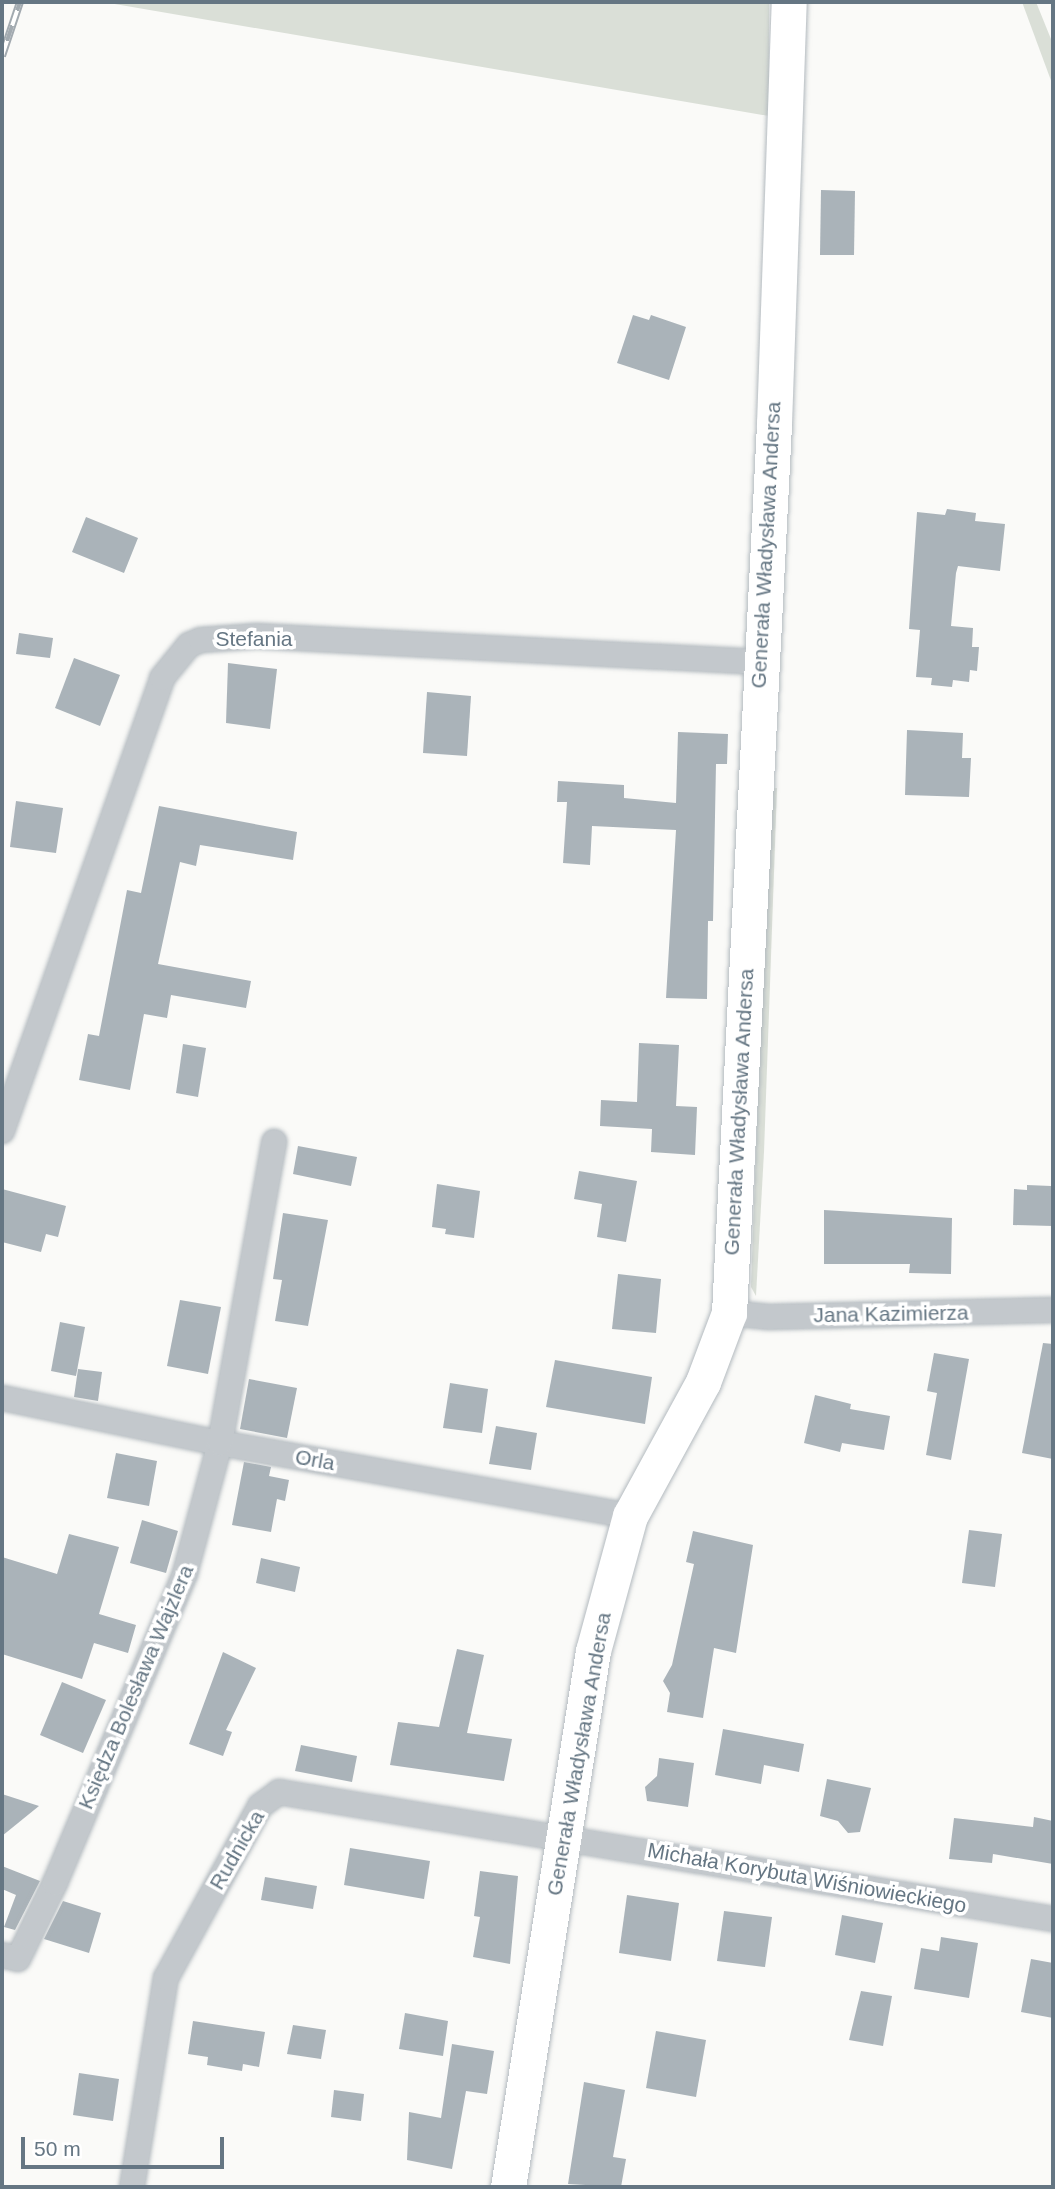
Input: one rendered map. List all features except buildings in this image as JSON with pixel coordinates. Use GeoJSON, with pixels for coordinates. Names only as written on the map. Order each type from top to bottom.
{"type":"FeatureCollection","features":[{"type":"Feature","properties":{"kind":"street","name":"Generała Władysława Andersa"},"geometry":{"type":"LineString","coordinates":[[508,2187],[561,1836],[593,1651],[630,1516],[703,1382],[729,1313],[759,662],[774,424],[789,2]]}},
{"type":"Feature","properties":{"kind":"street","name":"Stefania"},"geometry":{"type":"LineString","coordinates":[[2,1130],[162,678],[189,645],[201,640],[257,636],[759,662]]}},
{"type":"Feature","properties":{"kind":"street","name":"Księdza Bolesława Wajzlera"},"geometry":{"type":"LineString","coordinates":[[2,1955],[18,1959],[164,1629],[193,1547],[220,1443],[274,1142]]}},
{"type":"Feature","properties":{"kind":"street","name":"Jana Kazimierza"},"geometry":{"type":"LineString","coordinates":[[729,1313],[769,1317],[1053,1310]]}},
{"type":"Feature","properties":{"kind":"street","name":"Orla"},"geometry":{"type":"LineString","coordinates":[[2,1398],[220,1443],[630,1516]]}},
{"type":"Feature","properties":{"kind":"street","name":"Rudnicka"},"geometry":{"type":"LineString","coordinates":[[132,2187],[166,1978],[260,1806],[279,1792],[561,1836]]}},
{"type":"Feature","properties":{"kind":"street","name":"Michała Korybuta Wiśniowieckiego"},"geometry":{"type":"LineString","coordinates":[[561,1836],[1053,1919]]}},
{"type":"Feature","properties":{"kind":"shaded area"},"geometry":{"type":"Polygon","coordinates":[[[103,2],[769,2],[769,116],[512,72],[103,2]]]}},
{"type":"Feature","properties":{"kind":"shaded area"},"geometry":{"type":"Polygon","coordinates":[[[1022,2],[1036,2],[1053,44],[1053,86],[1022,2]]]}},
{"type":"Feature","properties":{"kind":"shaded area"},"geometry":{"type":"Polygon","coordinates":[[[777,788],[756,1296],[751,1287],[769,789],[777,788]]]}},
{"type":"Feature","properties":{"kind":"railway"},"geometry":{"type":"LineString","coordinates":[[2,56],[20,2]]}}]}
